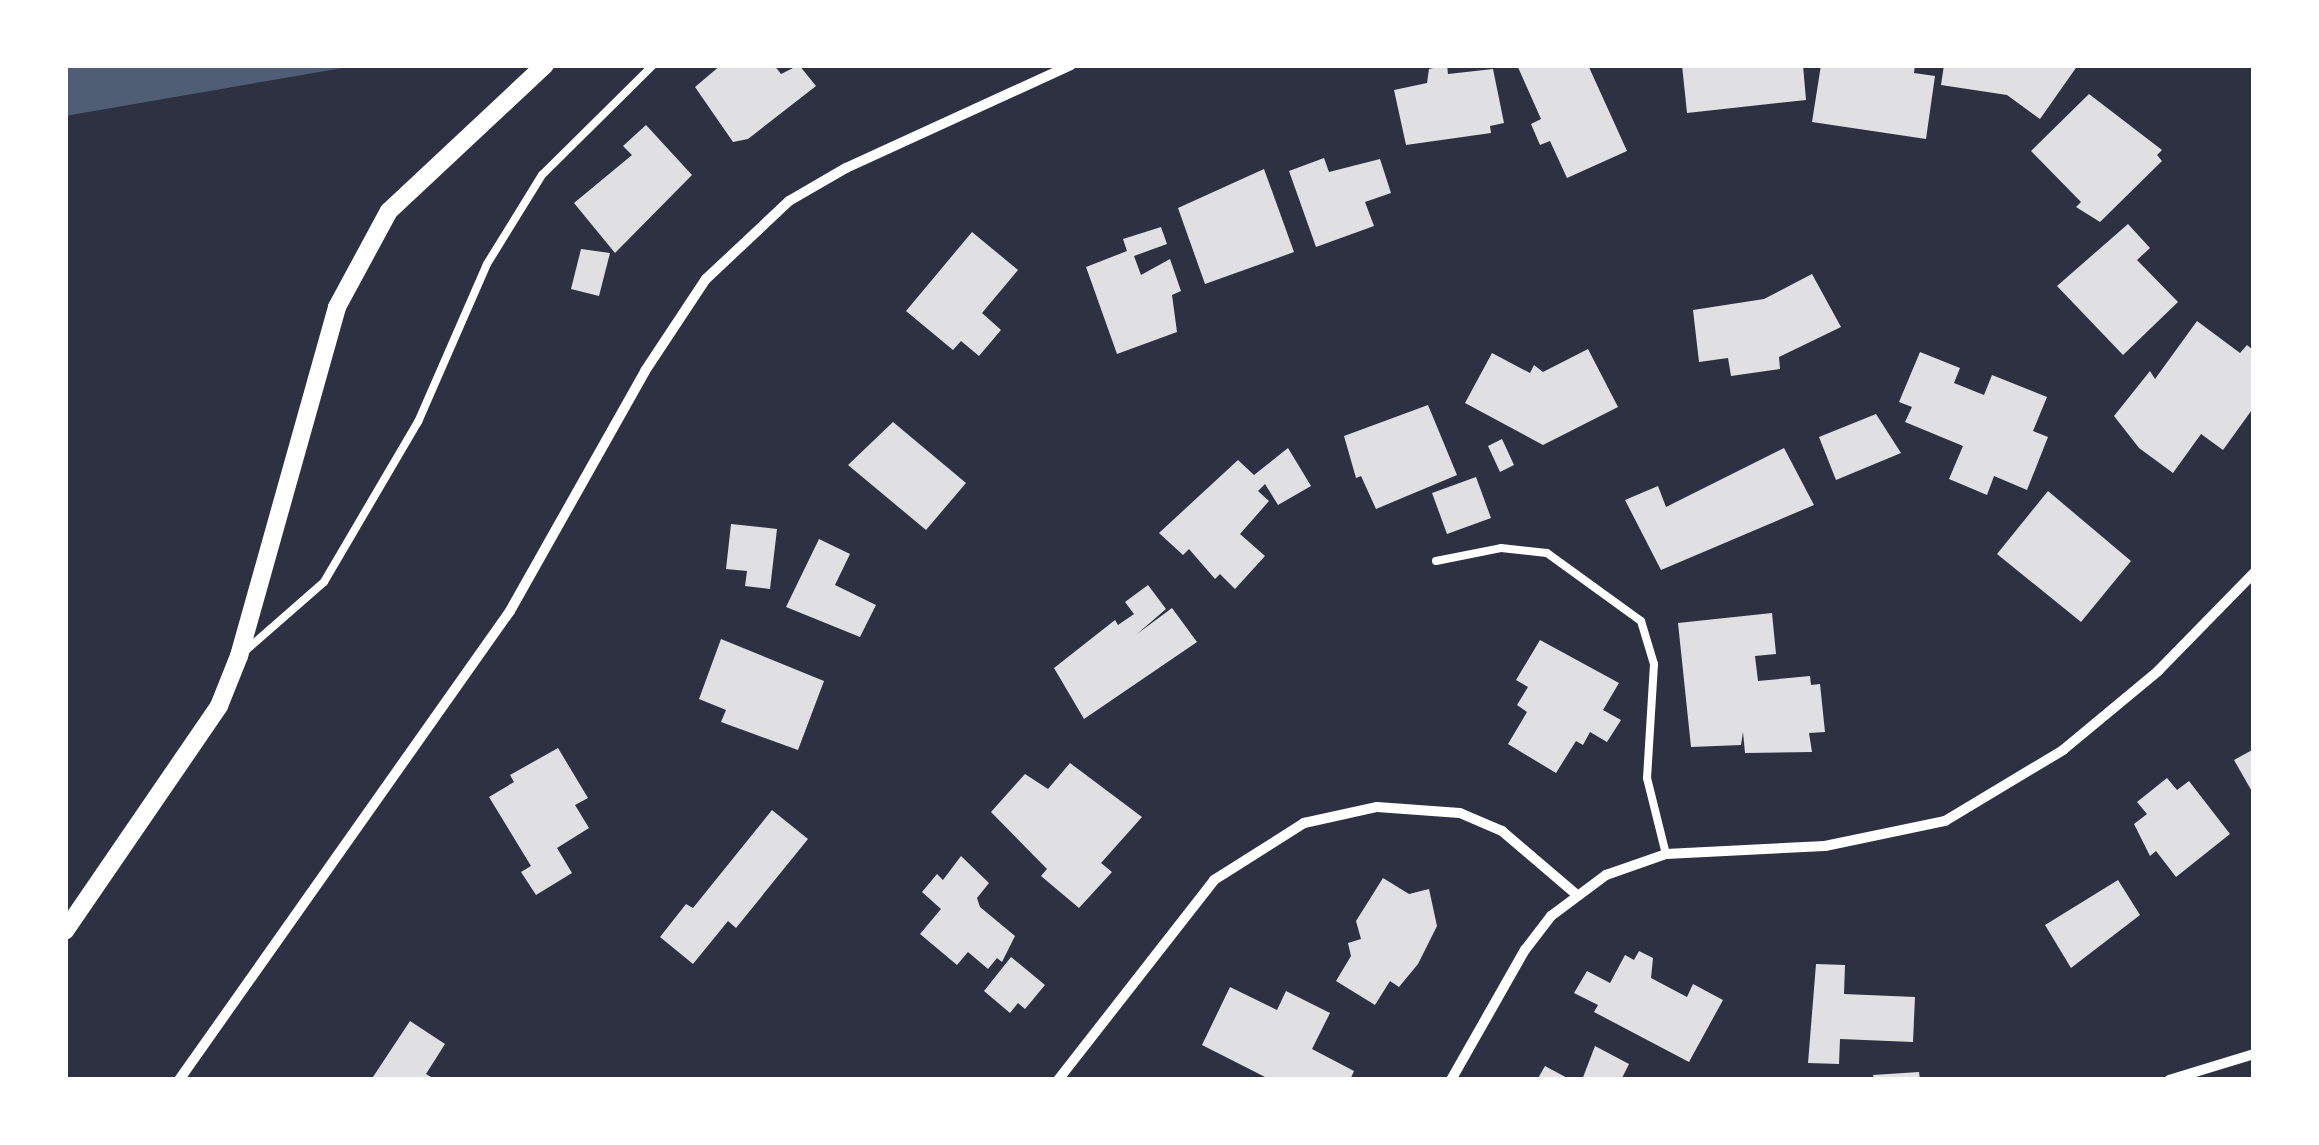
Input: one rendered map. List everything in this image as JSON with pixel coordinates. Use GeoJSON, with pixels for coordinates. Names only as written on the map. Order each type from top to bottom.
{"type":"FeatureCollection","features":[{"type":"Feature","properties":{"kind":"street"},"geometry":{"type":"LineString","coordinates":[[65,931],[191,753],[239,656],[336,308],[388,211],[545,65]]}},
{"type":"Feature","properties":{"kind":"street"},"geometry":{"type":"LineString","coordinates":[[179,1080],[510,612],[645,371],[706,279],[790,201],[846,168],[1071,65]]}},
{"type":"Feature","properties":{"kind":"street"},"geometry":{"type":"LineString","coordinates":[[1452,1080],[1525,950],[1577,895],[1606,875],[1666,854],[1825,846],[1945,821],[2063,750],[2158,671],[2254,572]]}},
{"type":"Feature","properties":{"kind":"street"},"geometry":{"type":"LineString","coordinates":[[1058,1080],[1214,880],[1304,823],[1377,807],[1460,812],[1502,831],[1577,895]]}},
{"type":"Feature","properties":{"kind":"street"},"geometry":{"type":"LineString","coordinates":[[2168,1080],[2254,1054]]}},
{"type":"Feature","properties":{"kind":"lane"},"geometry":{"type":"LineString","coordinates":[[239,656],[324,582],[418,422],[487,264],[542,175],[653,65]]}},
{"type":"Feature","properties":{"kind":"lane"},"geometry":{"type":"LineString","coordinates":[[1436,561],[1501,548],[1547,553],[1642,621],[1654,664],[1647,778],[1666,854]]}},
{"type":"Feature","properties":{"kind":"water"},"geometry":{"type":"Polygon","coordinates":[[[65,65],[360,65],[65,116],[65,65]]]}},
{"type":"Feature","properties":{"kind":"building"},"geometry":{"type":"Polygon","coordinates":[[[721,65],[774,65],[781,74],[799,65],[816,86],[748,139],[733,142],[695,87],[721,65]]]}},
{"type":"Feature","properties":{"kind":"building"},"geometry":{"type":"Polygon","coordinates":[[[1447,65],[1448,74],[1493,69],[1504,123],[1490,126],[1491,133],[1406,145],[1394,90],[1427,83],[1429,69],[1447,65]]]}},
{"type":"Feature","properties":{"kind":"building"},"geometry":{"type":"Polygon","coordinates":[[[1517,65],[1588,65],[1627,151],[1567,178],[1550,141],[1540,145],[1531,124],[1541,119],[1517,65]]]}},
{"type":"Feature","properties":{"kind":"building"},"geometry":{"type":"Polygon","coordinates":[[[1682,65],[1803,65],[1806,100],[1687,113],[1682,65]]]}},
{"type":"Feature","properties":{"kind":"building"},"geometry":{"type":"Polygon","coordinates":[[[1821,65],[1915,65],[1914,73],[1935,76],[1926,139],[1812,122],[1821,65]]]}},
{"type":"Feature","properties":{"kind":"building"},"geometry":{"type":"Polygon","coordinates":[[[1944,65],[2078,65],[2040,119],[2007,95],[1941,85],[1944,65]]]}},
{"type":"Feature","properties":{"kind":"building"},"geometry":{"type":"Polygon","coordinates":[[[2089,94],[2162,150],[2157,155],[2162,161],[2100,222],[2076,207],[2081,202],[2031,151],[2089,94]]]}},
{"type":"Feature","properties":{"kind":"building"},"geometry":{"type":"Polygon","coordinates":[[[646,125],[692,175],[615,253],[574,203],[632,155],[623,146],[646,125]]]}},
{"type":"Feature","properties":{"kind":"building"},"geometry":{"type":"Polygon","coordinates":[[[1324,158],[1329,172],[1380,159],[1391,193],[1365,202],[1374,226],[1316,247],[1289,171],[1324,158]]]}},
{"type":"Feature","properties":{"kind":"building"},"geometry":{"type":"Polygon","coordinates":[[[1264,169],[1294,252],[1205,284],[1178,208],[1264,169]]]}},
{"type":"Feature","properties":{"kind":"building"},"geometry":{"type":"Polygon","coordinates":[[[2128,224],[2150,248],[2137,260],[2178,302],[2123,355],[2057,286],[2128,224]]]}},
{"type":"Feature","properties":{"kind":"building"},"geometry":{"type":"Polygon","coordinates":[[[1161,227],[1167,244],[1134,256],[1141,275],[1170,259],[1181,291],[1172,295],[1177,332],[1117,354],[1086,267],[1127,251],[1123,239],[1161,227]]]}},
{"type":"Feature","properties":{"kind":"building"},"geometry":{"type":"Polygon","coordinates":[[[972,232],[1018,270],[982,313],[1001,330],[979,356],[961,341],[953,350],[906,311],[972,232]]]}},
{"type":"Feature","properties":{"kind":"building"},"geometry":{"type":"Polygon","coordinates":[[[581,249],[610,253],[599,296],[571,289],[581,249]]]}},
{"type":"Feature","properties":{"kind":"building"},"geometry":{"type":"Polygon","coordinates":[[[1812,274],[1841,327],[1779,357],[1780,369],[1731,376],[1728,358],[1699,362],[1693,310],[1764,299],[1812,274]]]}},
{"type":"Feature","properties":{"kind":"building"},"geometry":{"type":"Polygon","coordinates":[[[2197,321],[2240,353],[2247,345],[2254,351],[2254,407],[2223,450],[2201,434],[2173,473],[2139,448],[2114,416],[2150,371],[2155,379],[2197,321]]]}},
{"type":"Feature","properties":{"kind":"building"},"geometry":{"type":"Polygon","coordinates":[[[1588,349],[1618,407],[1543,445],[1465,403],[1492,353],[1530,373],[1534,365],[1543,372],[1588,349]]]}},
{"type":"Feature","properties":{"kind":"building"},"geometry":{"type":"Polygon","coordinates":[[[1920,352],[1960,368],[1954,383],[1984,395],[1992,375],[2047,397],[2033,431],[2048,437],[2027,490],[1994,476],[1987,495],[1949,479],[1963,446],[1905,422],[1912,407],[1899,402],[1920,352]]]}},
{"type":"Feature","properties":{"kind":"building"},"geometry":{"type":"Polygon","coordinates":[[[1428,405],[1457,475],[1376,509],[1361,476],[1356,478],[1344,436],[1428,405]]]}},
{"type":"Feature","properties":{"kind":"building"},"geometry":{"type":"Polygon","coordinates":[[[1876,414],[1901,453],[1836,480],[1819,437],[1876,414]]]}},
{"type":"Feature","properties":{"kind":"building"},"geometry":{"type":"Polygon","coordinates":[[[893,422],[966,483],[926,530],[848,465],[893,422]]]}},
{"type":"Feature","properties":{"kind":"building"},"geometry":{"type":"Polygon","coordinates":[[[1502,439],[1514,465],[1500,472],[1488,446],[1502,439]]]}},
{"type":"Feature","properties":{"kind":"building"},"geometry":{"type":"Polygon","coordinates":[[[1288,448],[1311,486],[1278,505],[1265,484],[1258,491],[1269,501],[1240,534],[1265,556],[1235,589],[1220,574],[1215,579],[1189,549],[1183,555],[1159,533],[1238,460],[1254,475],[1288,448]]]}},
{"type":"Feature","properties":{"kind":"building"},"geometry":{"type":"Polygon","coordinates":[[[1784,448],[1814,505],[1661,570],[1625,500],[1658,486],[1666,507],[1784,448]]]}},
{"type":"Feature","properties":{"kind":"building"},"geometry":{"type":"Polygon","coordinates":[[[1476,477],[1491,518],[1447,534],[1432,493],[1476,477]]]}},
{"type":"Feature","properties":{"kind":"building"},"geometry":{"type":"Polygon","coordinates":[[[2048,491],[2131,561],[2081,622],[1997,554],[2048,491]]]}},
{"type":"Feature","properties":{"kind":"building"},"geometry":{"type":"Polygon","coordinates":[[[731,524],[777,529],[770,589],[745,586],[747,571],[726,569],[731,524]]]}},
{"type":"Feature","properties":{"kind":"building"},"geometry":{"type":"Polygon","coordinates":[[[819,539],[850,554],[835,585],[876,605],[860,637],[786,607],[819,539]]]}},
{"type":"Feature","properties":{"kind":"building"},"geometry":{"type":"Polygon","coordinates":[[[1148,585],[1166,609],[1137,634],[1172,608],[1197,642],[1084,719],[1054,668],[1115,620],[1118,625],[1134,614],[1125,602],[1148,585]]]}},
{"type":"Feature","properties":{"kind":"building"},"geometry":{"type":"Polygon","coordinates":[[[1772,613],[1776,654],[1755,656],[1758,681],[1810,676],[1811,685],[1820,684],[1825,732],[1809,733],[1812,752],[1745,753],[1743,732],[1741,745],[1691,747],[1678,623],[1772,613]]]}},
{"type":"Feature","properties":{"kind":"building"},"geometry":{"type":"Polygon","coordinates":[[[721,639],[824,681],[798,750],[721,722],[726,710],[699,699],[721,639]]]}},
{"type":"Feature","properties":{"kind":"building"},"geometry":{"type":"Polygon","coordinates":[[[1540,640],[1619,683],[1603,710],[1621,720],[1607,742],[1590,732],[1583,745],[1576,741],[1556,773],[1508,744],[1527,712],[1517,705],[1528,687],[1516,680],[1540,640]]]}},
{"type":"Feature","properties":{"kind":"building"},"geometry":{"type":"Polygon","coordinates":[[[558,748],[588,798],[575,805],[589,828],[557,848],[572,873],[536,895],[521,872],[531,866],[489,797],[514,782],[510,775],[558,748]]]}},
{"type":"Feature","properties":{"kind":"building"},"geometry":{"type":"Polygon","coordinates":[[[2254,749],[2254,795],[2234,760],[2254,749]]]}},
{"type":"Feature","properties":{"kind":"building"},"geometry":{"type":"Polygon","coordinates":[[[1070,763],[1142,817],[1101,863],[1112,872],[1079,908],[1041,876],[1047,869],[991,812],[1025,774],[1048,789],[1070,763]]]}},
{"type":"Feature","properties":{"kind":"building"},"geometry":{"type":"Polygon","coordinates":[[[2167,778],[2177,790],[2189,781],[2230,834],[2176,877],[2156,851],[2150,856],[2134,824],[2147,814],[2137,802],[2167,778]]]}},
{"type":"Feature","properties":{"kind":"building"},"geometry":{"type":"Polygon","coordinates":[[[772,810],[808,839],[736,928],[728,921],[693,964],[660,937],[686,904],[693,908],[772,810]]]}},
{"type":"Feature","properties":{"kind":"building"},"geometry":{"type":"Polygon","coordinates":[[[961,856],[989,883],[977,898],[980,907],[1015,936],[1002,962],[997,958],[988,969],[968,952],[957,965],[920,934],[941,909],[922,892],[937,874],[943,880],[961,856]]]}},
{"type":"Feature","properties":{"kind":"building"},"geometry":{"type":"Polygon","coordinates":[[[1383,878],[1409,894],[1429,889],[1437,926],[1418,964],[1399,987],[1390,981],[1375,1005],[1336,981],[1351,956],[1348,943],[1361,939],[1356,921],[1383,878]]]}},
{"type":"Feature","properties":{"kind":"building"},"geometry":{"type":"Polygon","coordinates":[[[2118,880],[2140,915],[2071,968],[2045,925],[2118,880]]]}},
{"type":"Feature","properties":{"kind":"building"},"geometry":{"type":"Polygon","coordinates":[[[1639,951],[1653,958],[1651,978],[1687,997],[1693,984],[1723,1000],[1689,1062],[1594,1012],[1598,1005],[1574,993],[1587,971],[1610,983],[1625,955],[1634,960],[1639,951]]]}},
{"type":"Feature","properties":{"kind":"building"},"geometry":{"type":"Polygon","coordinates":[[[1011,957],[1045,985],[1025,1009],[1018,1003],[1010,1013],[984,991],[1011,957]]]}},
{"type":"Feature","properties":{"kind":"building"},"geometry":{"type":"Polygon","coordinates":[[[1816,964],[1845,965],[1844,994],[1915,997],[1913,1042],[1840,1039],[1839,1064],[1808,1063],[1816,964]]]}},
{"type":"Feature","properties":{"kind":"building"},"geometry":{"type":"Polygon","coordinates":[[[1230,987],[1277,1010],[1286,991],[1330,1013],[1312,1049],[1354,1071],[1350,1080],[1271,1080],[1202,1045],[1230,987]]]}},
{"type":"Feature","properties":{"kind":"building"},"geometry":{"type":"Polygon","coordinates":[[[410,1021],[445,1044],[426,1074],[436,1080],[371,1080],[410,1021]]]}},
{"type":"Feature","properties":{"kind":"building"},"geometry":{"type":"Polygon","coordinates":[[[1595,1046],[1629,1064],[1621,1080],[1582,1080],[1595,1046]]]}},
{"type":"Feature","properties":{"kind":"building"},"geometry":{"type":"Polygon","coordinates":[[[1545,1066],[1571,1080],[1537,1080],[1545,1066]]]}},
{"type":"Feature","properties":{"kind":"building"},"geometry":{"type":"Polygon","coordinates":[[[1919,1072],[1920,1080],[1874,1080],[1873,1075],[1919,1072]]]}}]}
